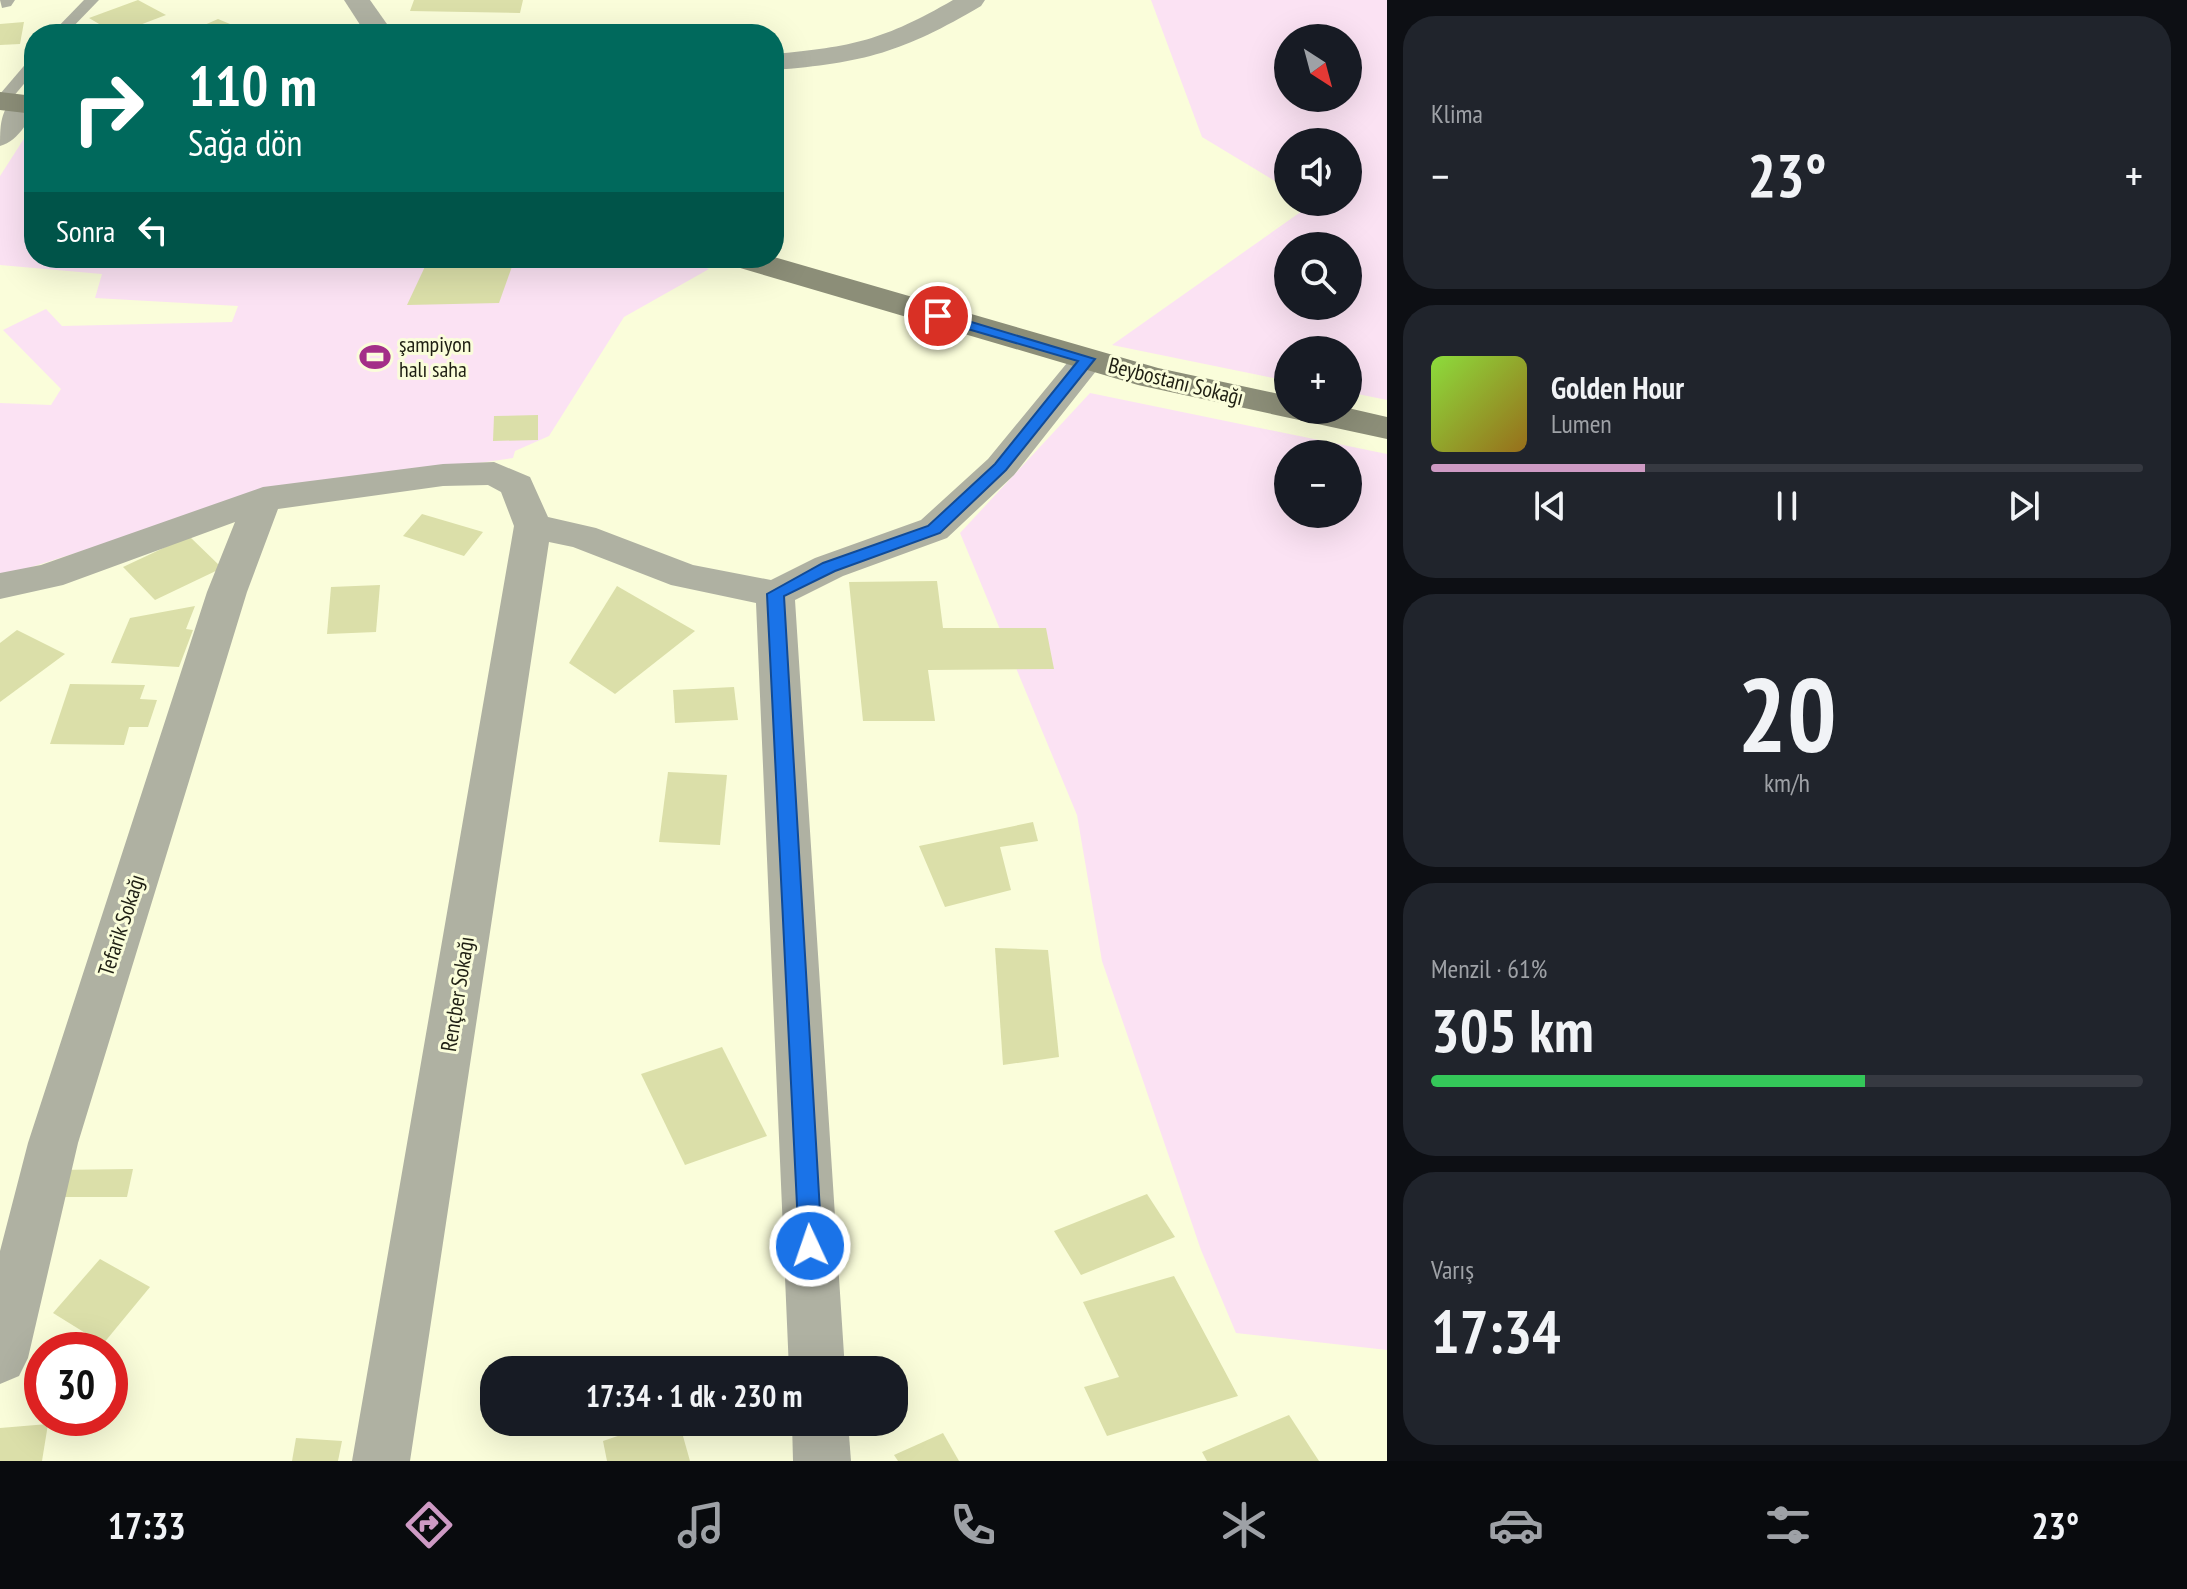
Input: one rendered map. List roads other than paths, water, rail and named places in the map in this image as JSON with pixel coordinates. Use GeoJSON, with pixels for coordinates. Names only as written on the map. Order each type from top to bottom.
{"type":"FeatureCollection","features":[{"type":"Feature","properties":{"kind":"street"},"geometry":{"type":"LineString","coordinates":[[357,0],[373,24]]}},
{"type":"Feature","properties":{"kind":"street"},"geometry":{"type":"LineString","coordinates":[[784,61],[850,55],[887,44],[972,0]]}},
{"type":"Feature","properties":{"kind":"street"},"geometry":{"type":"LineString","coordinates":[[0,137],[15,103]]}},
{"type":"Feature","properties":{"kind":"street","name":"Beybostanı Sokağı"},"geometry":{"type":"LineString","coordinates":[[776,268],[1151,377],[1274,404]]}},
{"type":"Feature","properties":{"kind":"street"},"geometry":{"type":"LineString","coordinates":[[0,586],[49,576],[263,499],[443,475],[494,473],[517,485],[533,526],[583,537],[685,576],[775,594],[829,567],[934,529],[1001,467],[1088,359]]}},
{"type":"Feature","properties":{"kind":"street"},"geometry":{"type":"LineString","coordinates":[[1362,423],[1387,428]]}},
{"type":"Feature","properties":{"kind":"street","name":"Tefarik Sokağı"},"geometry":{"type":"LineString","coordinates":[[0,1358],[62,1113],[227,592],[263,499]]}},
{"type":"Feature","properties":{"kind":"street","name":"Rençber Sokağı"},"geometry":{"type":"LineString","coordinates":[[381,1461],[533,526]]}},
{"type":"Feature","properties":{"kind":"street"},"geometry":{"type":"LineString","coordinates":[[775,594],[816,1356]]}},
{"type":"Feature","properties":{"kind":"street"},"geometry":{"type":"LineString","coordinates":[[821,1436],[822,1461]]}},
{"type":"Feature","properties":{"kind":"lane"},"geometry":{"type":"LineString","coordinates":[[68,24],[92,0]]}},
{"type":"Feature","properties":{"kind":"lane"},"geometry":{"type":"LineString","coordinates":[[15,103],[24,84]]}},
{"type":"Feature","properties":{"kind":"place","name":"şampiyon halı saha"},"geometry":{"type":"Point","coordinates":[375,357]}}]}
